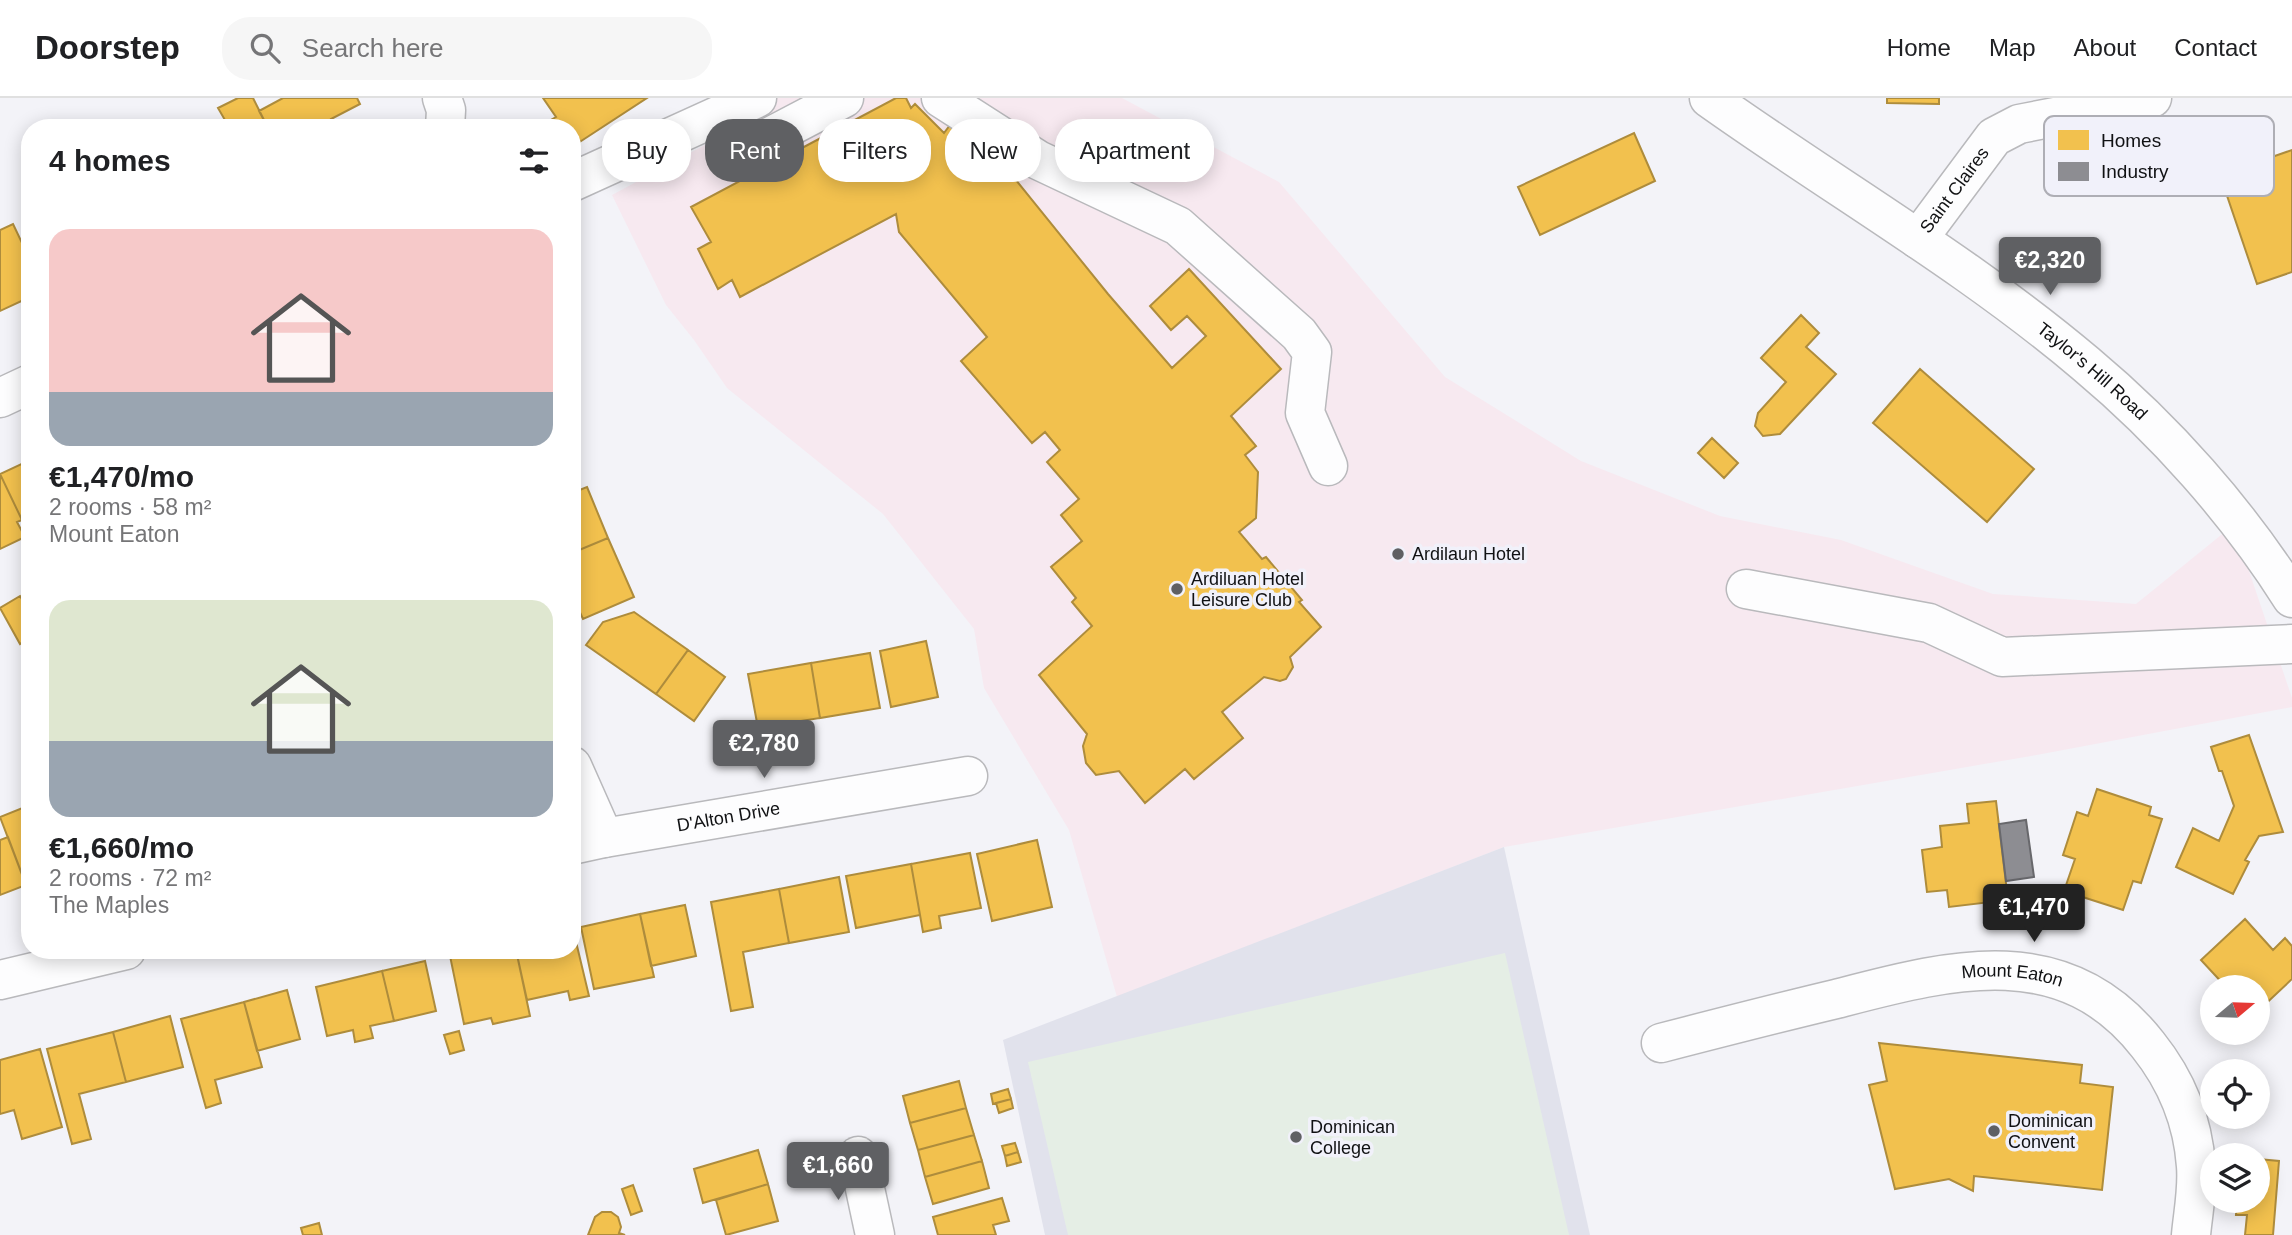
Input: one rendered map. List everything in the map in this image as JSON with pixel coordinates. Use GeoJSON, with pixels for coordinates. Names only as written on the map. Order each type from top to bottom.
{"type":"FeatureCollection","features":[{"type":"Feature","properties":{"kind":"street"},"geometry":{"type":"LineString","coordinates":[[442,98],[446,119]]}},
{"type":"Feature","properties":{"kind":"street"},"geometry":{"type":"LineString","coordinates":[[581,178],[757,98]]}},
{"type":"Feature","properties":{"kind":"street"},"geometry":{"type":"LineString","coordinates":[[804,119],[844,98]]}},
{"type":"Feature","properties":{"kind":"street"},"geometry":{"type":"LineString","coordinates":[[941,98],[1038,160],[1178,226],[1299,334],[1312,352],[1305,413],[1328,466]]}},
{"type":"Feature","properties":{"kind":"street","name":"Taylor's Hill Road"},"geometry":{"type":"LineString","coordinates":[[1709,98],[1761,136],[1918,239],[2017,309],[2086,363],[2128,400],[2166,439],[2230,512],[2292,598]]}},
{"type":"Feature","properties":{"kind":"street","name":"Saint Claires"},"geometry":{"type":"LineString","coordinates":[[2060,116],[2152,98]]}},
{"type":"Feature","properties":{"kind":"street","name":"Saint Claires"},"geometry":{"type":"LineString","coordinates":[[1918,239],[1994,137],[2019,124],[2044,119]]}},
{"type":"Feature","properties":{"kind":"street"},"geometry":{"type":"LineString","coordinates":[[0,398],[21,388]]}},
{"type":"Feature","properties":{"kind":"street"},"geometry":{"type":"LineString","coordinates":[[1746,589],[1929,623],[2003,657],[2292,644]]}},
{"type":"Feature","properties":{"kind":"street","name":"D'Alton Drive"},"geometry":{"type":"LineString","coordinates":[[588,841],[968,776]]}},
{"type":"Feature","properties":{"kind":"street"},"geometry":{"type":"LineString","coordinates":[[581,808],[588,841]]}},
{"type":"Feature","properties":{"kind":"street"},"geometry":{"type":"LineString","coordinates":[[0,980],[88,959]]}},
{"type":"Feature","properties":{"kind":"street","name":"Mount Eaton"},"geometry":{"type":"LineString","coordinates":[[1661,1042],[1941,974],[2007,970],[2052,978],[2084,991],[2120,1017],[2141,1037],[2173,1082],[2189,1125],[2197,1167],[2190,1235]]}},
{"type":"Feature","properties":{"kind":"street"},"geometry":{"type":"LineString","coordinates":[[858,1156],[875,1235]]}},
{"type":"Feature","properties":{"kind":"shaded area","name":"Ardilaun Hotel"},"geometry":{"type":"Polygon","coordinates":[[[728,98],[1122,98],[1161,119],[1055,119],[1055,182],[1214,182],[1214,147],[1279,182],[1445,377],[1581,461],[1720,516],[1841,540],[1993,594],[2136,604],[2226,531],[2248,568],[2292,698],[2292,707],[2042,754],[1504,847],[1117,997],[1069,830],[984,688],[974,629],[883,514],[727,388],[666,305],[612,195],[636,182],[691,182],[691,152],[705,145],[705,182],[804,182],[804,119],[737,119],[728,98]]]}},
{"type":"Feature","properties":{"kind":"shaded area","name":"Dominican College"},"geometry":{"type":"Polygon","coordinates":[[[1504,847],[1590,1235],[1045,1235],[1003,1040],[1504,847]]]}},
{"type":"Feature","properties":{"kind":"shaded area","name":"Dominican College"},"geometry":{"type":"Polygon","coordinates":[[[1505,953],[1569,1235],[1068,1235],[1028,1062],[1505,953]]]}},
{"type":"Feature","properties":{"kind":"building: Homes"},"geometry":{"type":"Polygon","coordinates":[[[238,98],[253,98],[264,119],[224,119],[218,108],[238,98]]]}},
{"type":"Feature","properties":{"kind":"building: Homes"},"geometry":{"type":"Polygon","coordinates":[[[283,98],[357,98],[360,104],[331,119],[263,119],[259,111],[283,98]]]}},
{"type":"Feature","properties":{"kind":"building: Homes"},"geometry":{"type":"Polygon","coordinates":[[[543,98],[647,98],[615,119],[602,119],[602,127],[581,141],[581,119],[552,119],[556,117],[543,98]]]}},
{"type":"Feature","properties":{"kind":"building: Homes"},"geometry":{"type":"Polygon","coordinates":[[[896,98],[906,98],[911,108],[915,104],[930,119],[857,119],[896,98]]]}},
{"type":"Feature","properties":{"kind":"building: Homes"},"geometry":{"type":"Polygon","coordinates":[[[1887,98],[1939,98],[1939,104],[1887,103],[1887,98]]]}},
{"type":"Feature","properties":{"kind":"building: Homes"},"geometry":{"type":"Polygon","coordinates":[[[931,120],[945,132],[945,182],[1018,182],[1172,368],[1206,336],[1187,316],[1171,330],[1150,306],[1189,269],[1281,369],[1231,416],[1256,446],[1245,455],[1258,472],[1256,518],[1239,532],[1262,559],[1266,557],[1321,627],[1290,657],[1293,667],[1286,679],[1280,681],[1264,677],[1222,712],[1243,738],[1194,779],[1185,769],[1145,803],[1119,771],[1096,775],[1086,763],[1083,746],[1087,734],[1039,675],[1092,626],[1072,602],[1076,598],[1051,567],[1082,541],[1061,515],[1079,499],[1047,462],[1060,450],[1045,432],[1032,443],[961,361],[987,337],[899,232],[896,214],[740,297],[732,280],[718,289],[698,249],[711,242],[691,207],[738,182],[804,182],[804,147],[818,139],[818,182],[931,182],[931,120]]]}},
{"type":"Feature","properties":{"kind":"building: Homes"},"geometry":{"type":"Polygon","coordinates":[[[1634,133],[1655,181],[1540,235],[1518,187],[1634,133]]]}},
{"type":"Feature","properties":{"kind":"building: Homes"},"geometry":{"type":"Polygon","coordinates":[[[2292,150],[2292,272],[2257,284],[2227,196],[2274,196],[2274,156],[2292,150]]]}},
{"type":"Feature","properties":{"kind":"building: Homes"},"geometry":{"type":"Polygon","coordinates":[[[13,224],[21,241],[21,301],[0,311],[0,230],[13,224]]]}},
{"type":"Feature","properties":{"kind":"building: Homes"},"geometry":{"type":"Polygon","coordinates":[[[1801,315],[1819,333],[1806,347],[1836,374],[1780,434],[1763,436],[1755,426],[1758,413],[1786,382],[1761,358],[1801,315]]]}},
{"type":"Feature","properties":{"kind":"building: Homes"},"geometry":{"type":"Polygon","coordinates":[[[1920,369],[2034,469],[1987,522],[1873,423],[1920,369]]]}},
{"type":"Feature","properties":{"kind":"building: Homes"},"geometry":{"type":"Polygon","coordinates":[[[1712,438],[1738,463],[1724,478],[1698,453],[1712,438]]]}},
{"type":"Feature","properties":{"kind":"building: Homes"},"geometry":{"type":"Polygon","coordinates":[[[21,464],[21,518],[0,474],[21,464]]]}},
{"type":"Feature","properties":{"kind":"building: Homes"},"geometry":{"type":"Polygon","coordinates":[[[0,474],[21,518],[17,522],[21,530],[21,539],[0,549],[0,474]]]}},
{"type":"Feature","properties":{"kind":"building: Homes"},"geometry":{"type":"Polygon","coordinates":[[[587,487],[608,538],[581,549],[581,489],[587,487]]]}},
{"type":"Feature","properties":{"kind":"building: Homes"},"geometry":{"type":"Polygon","coordinates":[[[608,538],[634,597],[583,619],[581,549],[608,538]]]}},
{"type":"Feature","properties":{"kind":"building: Homes"},"geometry":{"type":"Polygon","coordinates":[[[21,598],[20,644],[0,608],[21,598]]]}},
{"type":"Feature","properties":{"kind":"building: Homes"},"geometry":{"type":"Polygon","coordinates":[[[634,612],[688,650],[656,694],[586,645],[603,622],[634,612]]]}},
{"type":"Feature","properties":{"kind":"building: Homes"},"geometry":{"type":"Polygon","coordinates":[[[926,641],[938,697],[891,707],[880,651],[926,641]]]}},
{"type":"Feature","properties":{"kind":"building: Homes"},"geometry":{"type":"Polygon","coordinates":[[[688,650],[725,677],[694,721],[656,694],[688,650]]]}},
{"type":"Feature","properties":{"kind":"building: Homes"},"geometry":{"type":"Polygon","coordinates":[[[870,653],[880,708],[820,718],[811,663],[870,653]]]}},
{"type":"Feature","properties":{"kind":"building: Homes"},"geometry":{"type":"Polygon","coordinates":[[[811,663],[820,718],[758,728],[748,674],[811,663]]]}},
{"type":"Feature","properties":{"kind":"building: Homes"},"geometry":{"type":"Polygon","coordinates":[[[2249,735],[2283,832],[2259,836],[2245,860],[2249,862],[2233,894],[2176,867],[2193,828],[2219,841],[2234,806],[2211,747],[2249,735]]]}},
{"type":"Feature","properties":{"kind":"building: Homes"},"geometry":{"type":"Polygon","coordinates":[[[2097,789],[2151,807],[2149,815],[2162,819],[2141,883],[2133,881],[2123,910],[2064,891],[2075,859],[2063,855],[2077,812],[2088,816],[2097,789]]]}},
{"type":"Feature","properties":{"kind":"building: Homes"},"geometry":{"type":"Polygon","coordinates":[[[1996,801],[2008,900],[1949,907],[1947,890],[1927,892],[1922,850],[1942,847],[1940,826],[1969,823],[1967,804],[1996,801]]]}},
{"type":"Feature","properties":{"kind":"building: Homes"},"geometry":{"type":"Polygon","coordinates":[[[21,809],[21,872],[0,817],[21,809]]]}},
{"type":"Feature","properties":{"kind":"building: Homes"},"geometry":{"type":"Polygon","coordinates":[[[8,837],[21,872],[21,887],[0,895],[0,840],[8,837]]]}},
{"type":"Feature","properties":{"kind":"building: Homes"},"geometry":{"type":"Polygon","coordinates":[[[1037,840],[1052,907],[992,921],[977,854],[1037,840]]]}},
{"type":"Feature","properties":{"kind":"building: Homes"},"geometry":{"type":"Polygon","coordinates":[[[970,853],[981,908],[939,916],[941,928],[923,932],[911,864],[970,853]]]}},
{"type":"Feature","properties":{"kind":"building: Homes"},"geometry":{"type":"Polygon","coordinates":[[[911,864],[920,915],[856,928],[846,876],[911,864]]]}},
{"type":"Feature","properties":{"kind":"building: Homes"},"geometry":{"type":"Polygon","coordinates":[[[839,877],[849,932],[789,943],[779,889],[839,877]]]}},
{"type":"Feature","properties":{"kind":"building: Homes"},"geometry":{"type":"Polygon","coordinates":[[[779,889],[789,943],[743,952],[753,1007],[731,1011],[711,902],[779,889]]]}},
{"type":"Feature","properties":{"kind":"building: Homes"},"geometry":{"type":"Polygon","coordinates":[[[685,905],[696,956],[651,966],[640,914],[685,905]]]}},
{"type":"Feature","properties":{"kind":"building: Homes"},"geometry":{"type":"Polygon","coordinates":[[[640,914],[654,977],[594,989],[581,927],[640,914]]]}},
{"type":"Feature","properties":{"kind":"building: Homes"},"geometry":{"type":"Polygon","coordinates":[[[2245,919],[2273,950],[2285,938],[2292,946],[2292,979],[2270,1000],[2270,975],[2215,975],[2201,960],[2245,919]]]}},
{"type":"Feature","properties":{"kind":"building: Homes"},"geometry":{"type":"Polygon","coordinates":[[[451,959],[518,959],[530,1016],[493,1024],[491,1018],[464,1024],[451,959]]]}},
{"type":"Feature","properties":{"kind":"building: Homes"},"geometry":{"type":"Polygon","coordinates":[[[518,959],[580,959],[589,996],[570,1000],[568,991],[527,1000],[518,959]]]}},
{"type":"Feature","properties":{"kind":"building: Homes"},"geometry":{"type":"Polygon","coordinates":[[[425,961],[436,1011],[394,1021],[382,971],[425,961]]]}},
{"type":"Feature","properties":{"kind":"building: Homes"},"geometry":{"type":"Polygon","coordinates":[[[382,971],[394,1021],[370,1026],[373,1038],[355,1042],[353,1030],[327,1036],[316,987],[382,971]]]}},
{"type":"Feature","properties":{"kind":"building: Homes"},"geometry":{"type":"Polygon","coordinates":[[[287,990],[300,1039],[257,1051],[244,1002],[287,990]]]}},
{"type":"Feature","properties":{"kind":"building: Homes"},"geometry":{"type":"Polygon","coordinates":[[[244,1002],[262,1067],[215,1080],[221,1103],[206,1108],[181,1019],[244,1002]]]}},
{"type":"Feature","properties":{"kind":"building: Homes"},"geometry":{"type":"Polygon","coordinates":[[[170,1016],[183,1067],[126,1082],[113,1032],[170,1016]]]}},
{"type":"Feature","properties":{"kind":"building: Homes"},"geometry":{"type":"Polygon","coordinates":[[[459,1031],[464,1050],[450,1054],[444,1035],[459,1031]]]}},
{"type":"Feature","properties":{"kind":"building: Homes"},"geometry":{"type":"Polygon","coordinates":[[[113,1032],[126,1082],[79,1094],[91,1139],[72,1144],[47,1049],[113,1032]]]}},
{"type":"Feature","properties":{"kind":"building: Homes","name":"Dominican Convent"},"geometry":{"type":"Polygon","coordinates":[[[1879,1043],[2082,1065],[2080,1083],[2113,1087],[2102,1190],[1974,1176],[1973,1191],[1949,1179],[1895,1189],[1869,1085],[1887,1081],[1879,1043]]]}},
{"type":"Feature","properties":{"kind":"building: Homes"},"geometry":{"type":"Polygon","coordinates":[[[40,1049],[62,1127],[22,1139],[14,1110],[0,1114],[0,1060],[40,1049]]]}},
{"type":"Feature","properties":{"kind":"building: Homes"},"geometry":{"type":"Polygon","coordinates":[[[959,1081],[966,1108],[910,1123],[903,1096],[959,1081]]]}},
{"type":"Feature","properties":{"kind":"building: Homes"},"geometry":{"type":"Polygon","coordinates":[[[1008,1089],[1011,1099],[993,1104],[991,1094],[1008,1089]]]}},
{"type":"Feature","properties":{"kind":"building: Homes"},"geometry":{"type":"Polygon","coordinates":[[[1011,1099],[1013,1108],[999,1113],[996,1103],[1011,1099]]]}},
{"type":"Feature","properties":{"kind":"building: Homes"},"geometry":{"type":"Polygon","coordinates":[[[966,1108],[974,1135],[918,1150],[910,1123],[966,1108]]]}},
{"type":"Feature","properties":{"kind":"building: Homes"},"geometry":{"type":"Polygon","coordinates":[[[974,1135],[982,1161],[925,1177],[918,1150],[974,1135]]]}},
{"type":"Feature","properties":{"kind":"building: Homes"},"geometry":{"type":"Polygon","coordinates":[[[1015,1143],[1018,1152],[1005,1156],[1002,1146],[1015,1143]]]}},
{"type":"Feature","properties":{"kind":"building: Homes"},"geometry":{"type":"Polygon","coordinates":[[[758,1150],[768,1184],[703,1203],[694,1169],[758,1150]]]}},
{"type":"Feature","properties":{"kind":"building: Homes"},"geometry":{"type":"Polygon","coordinates":[[[1018,1152],[1021,1162],[1007,1166],[1005,1156],[1018,1152]]]}},
{"type":"Feature","properties":{"kind":"building: Homes"},"geometry":{"type":"Polygon","coordinates":[[[2270,1160],[2279,1161],[2273,1235],[2245,1235],[2247,1215],[2236,1215],[2270,1213],[2270,1160]]]}},
{"type":"Feature","properties":{"kind":"building: Homes"},"geometry":{"type":"Polygon","coordinates":[[[982,1161],[989,1188],[933,1204],[925,1177],[982,1161]]]}},
{"type":"Feature","properties":{"kind":"building: Homes"},"geometry":{"type":"Polygon","coordinates":[[[768,1184],[778,1221],[726,1235],[716,1200],[768,1184]]]}},
{"type":"Feature","properties":{"kind":"building: Homes"},"geometry":{"type":"Polygon","coordinates":[[[633,1185],[642,1211],[631,1215],[622,1189],[633,1185]]]}},
{"type":"Feature","properties":{"kind":"building: Homes"},"geometry":{"type":"Polygon","coordinates":[[[1002,1198],[1009,1221],[993,1225],[996,1235],[938,1235],[933,1217],[1002,1198]]]}},
{"type":"Feature","properties":{"kind":"building: Homes"},"geometry":{"type":"Polygon","coordinates":[[[602,1212],[611,1212],[618,1217],[621,1227],[619,1233],[625,1235],[588,1235],[595,1217],[602,1212]]]}},
{"type":"Feature","properties":{"kind":"building: Homes"},"geometry":{"type":"Polygon","coordinates":[[[319,1223],[322,1235],[303,1235],[301,1228],[319,1223]]]}},
{"type":"Feature","properties":{"kind":"building: Industry"},"geometry":{"type":"Polygon","coordinates":[[[2026,820],[2034,877],[2006,881],[1999,824],[2026,820]]]}},
{"type":"Feature","properties":{"kind":"place","name":"Ardilaun Hotel"},"geometry":{"type":"Point","coordinates":[1398,554]}},
{"type":"Feature","properties":{"kind":"place","name":"Ardiluan Hotel Leisure Club"},"geometry":{"type":"Point","coordinates":[1177,589]}},
{"type":"Feature","properties":{"kind":"place","name":"Dominican Convent"},"geometry":{"type":"Point","coordinates":[1994,1131]}},
{"type":"Feature","properties":{"kind":"place","name":"Dominican College"},"geometry":{"type":"Point","coordinates":[1296,1137]}}]}
